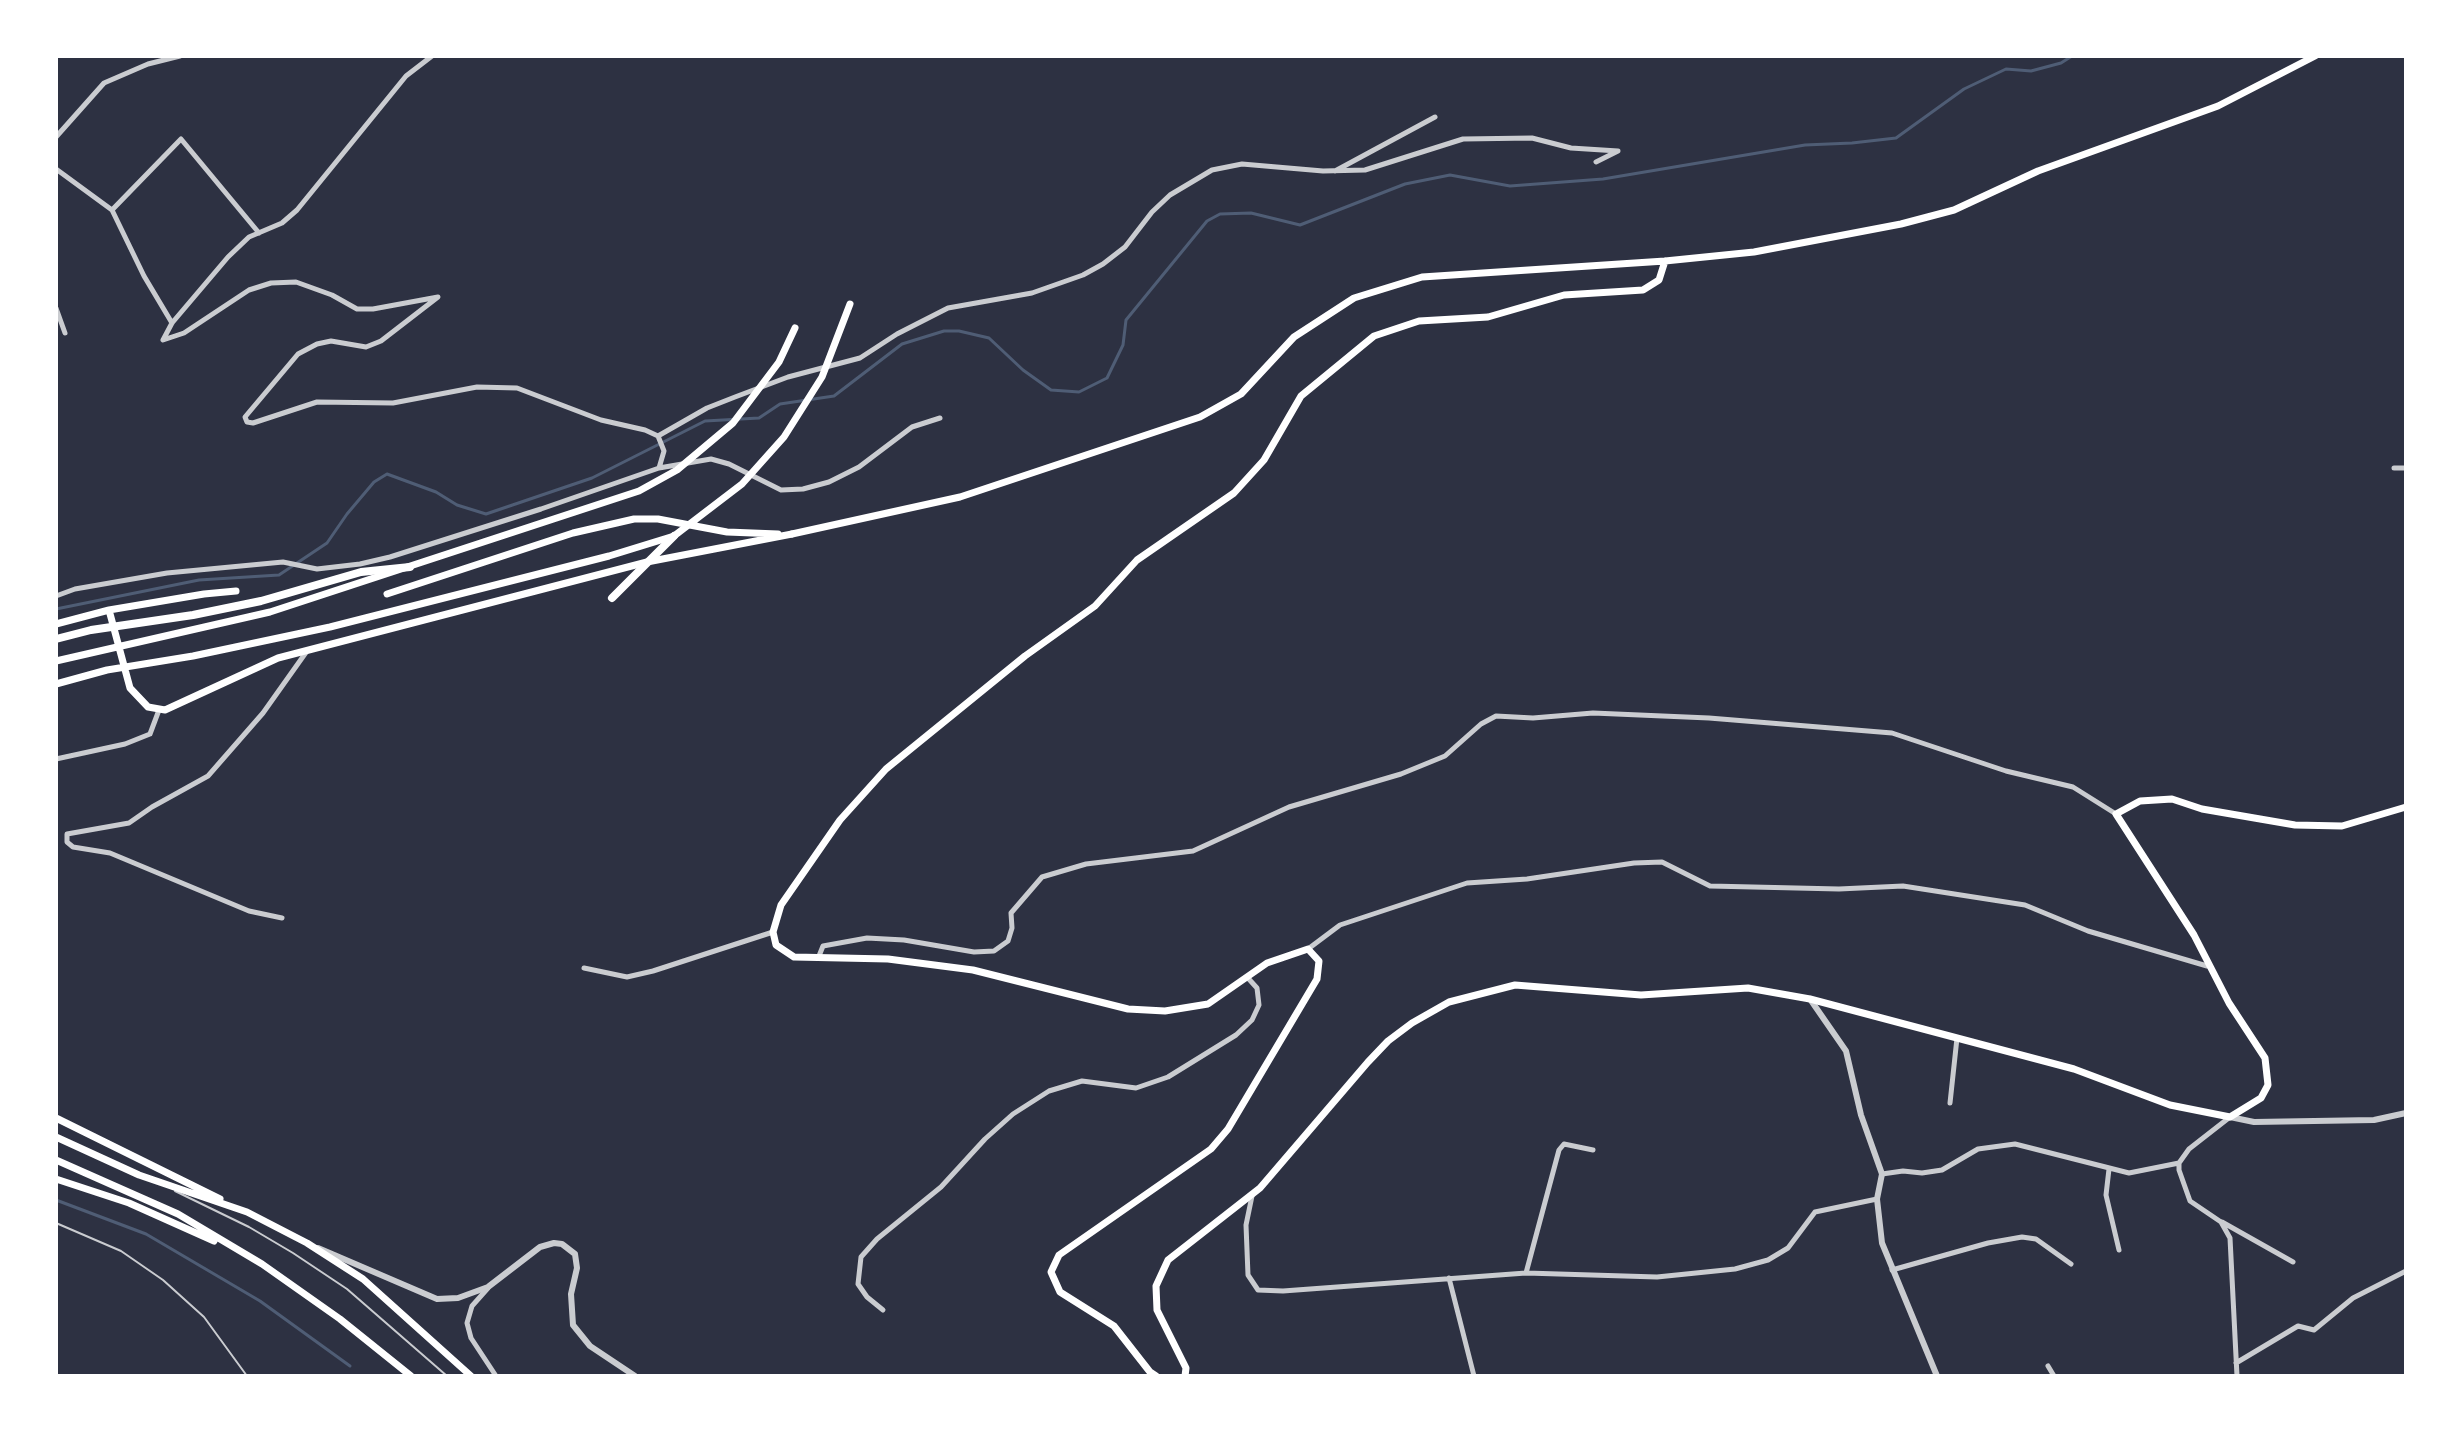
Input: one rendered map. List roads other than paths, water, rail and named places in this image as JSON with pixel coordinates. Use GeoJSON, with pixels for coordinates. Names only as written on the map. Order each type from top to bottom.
{"type":"FeatureCollection","features":[{"type":"Feature","properties":{"kind":"highway"},"geometry":{"type":"LineString","coordinates":[[612,598],[674,536]]}},
{"type":"Feature","properties":{"kind":"highway"},"geometry":{"type":"LineString","coordinates":[[56,639],[91,630],[261,601],[361,572],[410,567]]}},
{"type":"Feature","properties":{"kind":"main road"},"geometry":{"type":"LineString","coordinates":[[109,610],[130,688],[148,707],[165,710],[278,658],[615,570],[960,497],[1200,417],[1241,394],[1294,337],[1354,298],[1422,277],[1754,252],[1901,224],[1954,210],[2038,171],[2218,106],[2315,56]]}},
{"type":"Feature","properties":{"kind":"main road"},"geometry":{"type":"LineString","coordinates":[[1156,1376],[1114,1326],[1060,1292],[1051,1272],[1059,1255],[1211,1149],[1228,1129],[1317,979],[1319,961],[1308,949],[1267,963],[1208,1004],[1165,1011],[1128,1009],[973,970],[888,959],[794,957],[776,945],[773,932],[781,905],[840,820],[886,769],[1025,656],[1095,606],[1137,560],[1234,493],[1264,460],[1301,396],[1374,336],[1419,321],[1488,317],[1564,295],[1643,290],[1659,280],[1665,261]]}},
{"type":"Feature","properties":{"kind":"main road"},"geometry":{"type":"LineString","coordinates":[[56,684],[107,670],[193,656],[330,627],[609,556],[674,536],[742,484],[784,437],[822,377],[850,304]]}},
{"type":"Feature","properties":{"kind":"main road"},"geometry":{"type":"LineString","coordinates":[[56,661],[270,612],[639,491],[677,470],[733,423],[779,362],[795,328]]}},
{"type":"Feature","properties":{"kind":"main road"},"geometry":{"type":"LineString","coordinates":[[387,594],[573,533],[634,519],[658,519],[727,532],[792,534]]}},
{"type":"Feature","properties":{"kind":"main road"},"geometry":{"type":"LineString","coordinates":[[56,624],[109,610],[236,591]]}},
{"type":"Feature","properties":{"kind":"main road"},"geometry":{"type":"LineString","coordinates":[[1185,1376],[1186,1368],[1157,1310],[1156,1286],[1168,1260],[1252,1196],[1388,1041],[1449,1002],[1515,985],[1641,995],[1748,988],[1810,999],[2074,1069],[2170,1105],[2230,1117],[2261,1098],[2268,1085],[2265,1058],[2207,966],[2194,935],[2116,814],[2140,801],[2172,799],[2202,809],[2295,825],[2342,826],[2406,807]]}},
{"type":"Feature","properties":{"kind":"main road"},"geometry":{"type":"LineString","coordinates":[[56,1118],[307,1243],[363,1279],[471,1376]]}},
{"type":"Feature","properties":{"kind":"main road"},"geometry":{"type":"LineString","coordinates":[[56,1137],[139,1175],[247,1212]]}},
{"type":"Feature","properties":{"kind":"main road"},"geometry":{"type":"LineString","coordinates":[[56,1160],[178,1214],[262,1264],[340,1319],[411,1376]]}},
{"type":"Feature","properties":{"kind":"main road"},"geometry":{"type":"LineString","coordinates":[[56,1179],[129,1203],[262,1264]]}},
{"type":"Feature","properties":{"kind":"street"},"geometry":{"type":"LineString","coordinates":[[56,137],[104,83],[148,64],[180,56]]}},
{"type":"Feature","properties":{"kind":"street"},"geometry":{"type":"LineString","coordinates":[[432,56],[397,86],[297,210],[282,223],[249,237],[228,257],[172,323],[163,340],[184,333],[249,290],[271,283],[296,282],[332,295],[357,309],[438,297],[381,341],[366,347],[331,341],[298,354],[245,417],[247,422],[253,423],[317,402],[393,403],[477,387],[517,388],[601,420],[658,436],[664,451],[659,468]]}},
{"type":"Feature","properties":{"kind":"street"},"geometry":{"type":"LineString","coordinates":[[1334,172],[1435,117]]}},
{"type":"Feature","properties":{"kind":"street"},"geometry":{"type":"LineString","coordinates":[[658,436],[707,408],[735,397],[788,377],[860,358],[897,334],[948,308],[1032,293],[1083,275],[1125,247],[1152,212],[1170,195],[1212,170],[1242,164],[1334,172],[1365,170],[1463,139],[1532,138],[1571,148],[1618,151],[1596,162]]}},
{"type":"Feature","properties":{"kind":"street"},"geometry":{"type":"LineString","coordinates":[[112,210],[181,139],[259,233]]}},
{"type":"Feature","properties":{"kind":"street"},"geometry":{"type":"LineString","coordinates":[[56,169],[112,210],[144,276],[172,323]]}},
{"type":"Feature","properties":{"kind":"street"},"geometry":{"type":"LineString","coordinates":[[56,308],[65,333]]}},
{"type":"Feature","properties":{"kind":"street"},"geometry":{"type":"LineString","coordinates":[[56,596],[99,584],[167,573],[283,562],[302,567],[337,567],[390,557],[659,468],[711,459],[729,464],[781,490],[803,489],[829,482],[849,472],[912,427],[940,418]]}},
{"type":"Feature","properties":{"kind":"street"},"geometry":{"type":"LineString","coordinates":[[2394,468],[2406,468]]}},
{"type":"Feature","properties":{"kind":"street"},"geometry":{"type":"LineString","coordinates":[[282,918],[249,911],[110,853],[73,847],[67,842],[67,834],[129,823],[208,776],[234,750],[308,650]]}},
{"type":"Feature","properties":{"kind":"street"},"geometry":{"type":"LineString","coordinates":[[56,759],[125,744],[150,734],[159,710]]}},
{"type":"Feature","properties":{"kind":"street"},"geometry":{"type":"LineString","coordinates":[[819,956],[823,946],[867,938],[904,940],[974,952],[994,951],[1008,941],[1012,928],[1011,913],[1042,877],[1086,864],[1193,851],[1289,807],[1401,774],[1445,756],[1481,724],[1496,716],[1533,718],[1593,713],[1892,733],[2006,771],[2073,787],[2116,814]]}},
{"type":"Feature","properties":{"kind":"street"},"geometry":{"type":"LineString","coordinates":[[1308,949],[1340,925],[1467,883],[1527,879],[1634,863],[1662,862],[1710,886],[1839,889],[1903,886],[2025,905],[2088,931],[2207,966]]}},
{"type":"Feature","properties":{"kind":"street"},"geometry":{"type":"LineString","coordinates":[[584,968],[627,977],[773,932]]}},
{"type":"Feature","properties":{"kind":"street"},"geometry":{"type":"LineString","coordinates":[[883,1310],[867,1297],[858,1284],[861,1257],[877,1239],[941,1187],[985,1139],[1013,1114],[1049,1091],[1082,1081],[1136,1088],[1168,1077],[1236,1035],[1252,1020],[1259,1005],[1257,988],[1247,977]]}},
{"type":"Feature","properties":{"kind":"street"},"geometry":{"type":"LineString","coordinates":[[1810,999],[1846,1051],[1861,1115],[1882,1174],[1877,1199],[1882,1243],[1937,1376]]}},
{"type":"Feature","properties":{"kind":"street"},"geometry":{"type":"LineString","coordinates":[[1950,1103],[1957,1038]]}},
{"type":"Feature","properties":{"kind":"street"},"geometry":{"type":"LineString","coordinates":[[2293,1262],[2190,1201],[2179,1170],[2179,1163],[2189,1149],[2230,1117],[2254,1122],[2374,1120],[2406,1113]]}},
{"type":"Feature","properties":{"kind":"street"},"geometry":{"type":"LineString","coordinates":[[1526,1273],[1559,1150],[1564,1144],[1593,1150]]}},
{"type":"Feature","properties":{"kind":"street"},"geometry":{"type":"LineString","coordinates":[[1882,1174],[1942,1170],[1978,1149],[2015,1144],[2129,1173],[2179,1163]]}},
{"type":"Feature","properties":{"kind":"street"},"geometry":{"type":"LineString","coordinates":[[2109,1169],[2106,1195],[2119,1250]]}},
{"type":"Feature","properties":{"kind":"street"},"geometry":{"type":"LineString","coordinates":[[1252,1196],[1246,1225],[1248,1275],[1258,1290],[1283,1291],[1526,1273],[1657,1277],[1735,1269],[1768,1260],[1788,1248],[1815,1212],[1877,1199]]}},
{"type":"Feature","properties":{"kind":"street"},"geometry":{"type":"LineString","coordinates":[[2221,1222],[2230,1238],[2237,1376]]}},
{"type":"Feature","properties":{"kind":"street"},"geometry":{"type":"LineString","coordinates":[[1892,1270],[1988,1243],[2022,1237],[2036,1239],[2071,1264]]}},
{"type":"Feature","properties":{"kind":"street"},"geometry":{"type":"LineString","coordinates":[[307,1243],[437,1299],[458,1298],[488,1287]]}},
{"type":"Feature","properties":{"kind":"street"},"geometry":{"type":"LineString","coordinates":[[496,1376],[471,1338],[467,1323],[472,1306],[488,1287],[540,1247],[554,1243],[562,1244],[575,1254],[577,1268],[570,1308],[573,1325],[590,1346],[635,1376]]}},
{"type":"Feature","properties":{"kind":"street"},"geometry":{"type":"LineString","coordinates":[[2236,1363],[2298,1326],[2314,1330],[2353,1298],[2406,1271]]}},
{"type":"Feature","properties":{"kind":"street"},"geometry":{"type":"LineString","coordinates":[[1449,1278],[1474,1376]]}},
{"type":"Feature","properties":{"kind":"street"},"geometry":{"type":"LineString","coordinates":[[2048,1366],[2054,1376]]}},
{"type":"Feature","properties":{"kind":"lane"},"geometry":{"type":"LineString","coordinates":[[139,1175],[249,1227],[293,1253],[347,1289],[447,1376]]}},
{"type":"Feature","properties":{"kind":"lane"},"geometry":{"type":"LineString","coordinates":[[56,1223],[121,1251],[163,1280],[204,1317],[247,1376]]}},
{"type":"Feature","properties":{"kind":"waterway"},"geometry":{"type":"LineString","coordinates":[[56,609],[199,580],[279,575],[327,543],[374,482],[387,474],[436,492],[457,505],[486,514],[592,478],[705,421],[759,418],[780,404],[834,396],[902,344],[944,331],[989,338],[1023,370],[1051,390],[1079,392],[1107,378],[1123,345],[1126,320],[1207,221],[1220,214],[1251,213],[1300,225],[1405,184],[1450,175],[1510,186],[1603,179],[1805,145],[1896,138],[1964,89],[2006,69],[2031,71],[2061,63],[2072,56]]}},
{"type":"Feature","properties":{"kind":"waterway"},"geometry":{"type":"LineString","coordinates":[[56,1200],[146,1234],[260,1301],[350,1366]]}}]}
